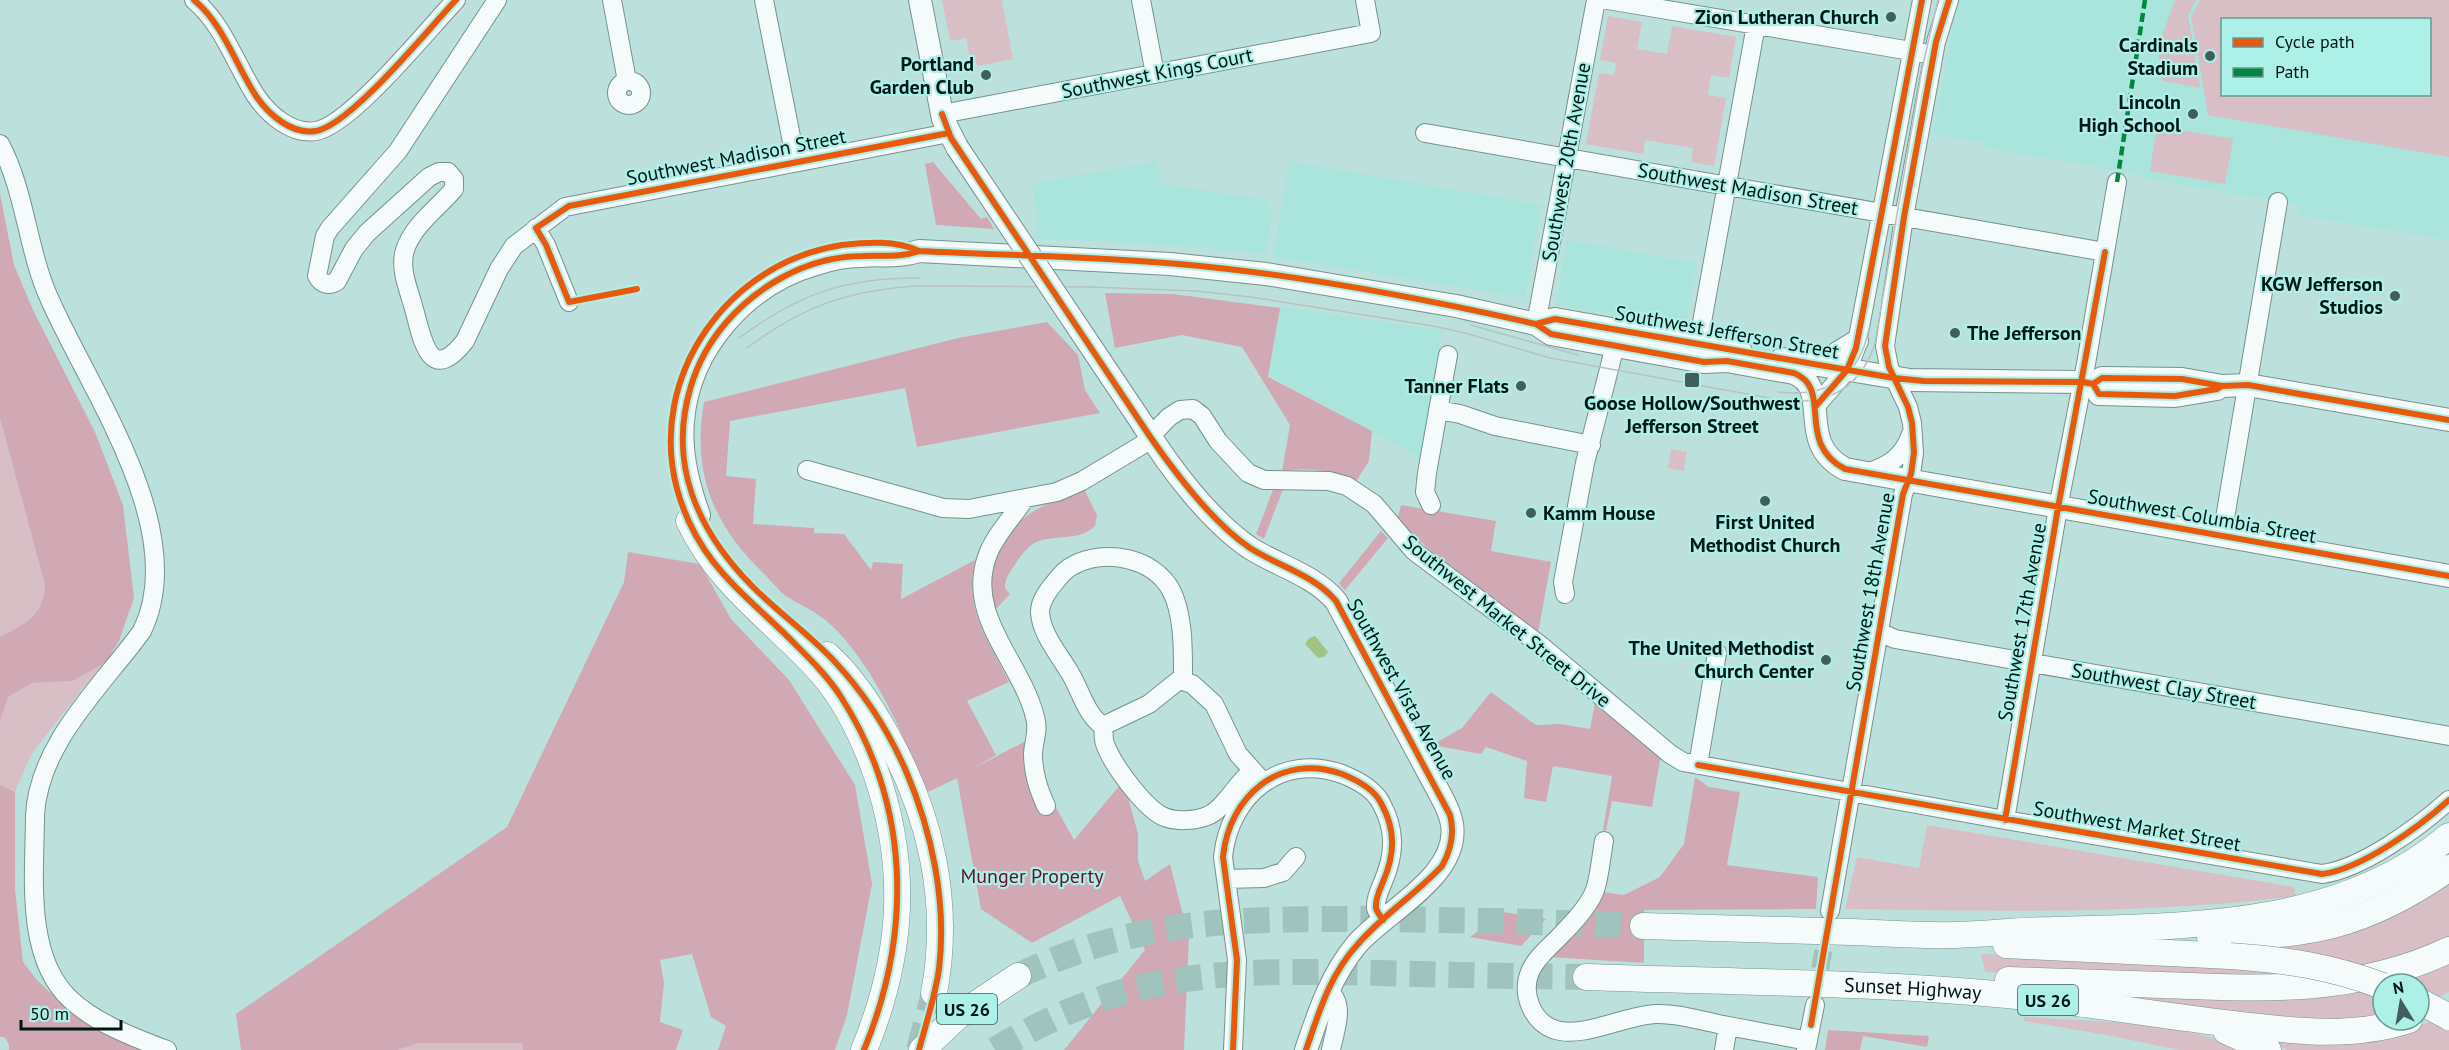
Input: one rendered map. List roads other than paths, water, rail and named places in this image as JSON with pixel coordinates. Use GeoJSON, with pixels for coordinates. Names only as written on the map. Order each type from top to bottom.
{"type":"FeatureCollection","features":[{"type":"Feature","properties":{"kind":"highway"},"geometry":{"type":"LineString","coordinates":[[697,524],[717,568],[730,584],[796,645],[840,695],[857,724],[882,789],[896,849],[898,909],[890,969],[864,1050]]}},
{"type":"Feature","properties":{"kind":"highway"},"geometry":{"type":"LineString","coordinates":[[697,524],[741,574],[832,660],[854,684],[906,769],[924,818],[935,865],[940,902],[941,943],[934,993]]}},
{"type":"Feature","properties":{"kind":"highway"},"geometry":{"type":"LineString","coordinates":[[1643,926],[1955,935],[2130,928],[2245,918],[2290,912],[2329,901],[2404,867],[2449,836]]}},
{"type":"Feature","properties":{"kind":"highway"},"geometry":{"type":"LineString","coordinates":[[2130,928],[2170,936],[2231,937],[2289,934],[2333,927],[2402,899],[2449,868]]}},
{"type":"Feature","properties":{"kind":"highway"},"geometry":{"type":"LineString","coordinates":[[1955,935],[2016,947],[2230,956],[2310,964],[2371,982]]}},
{"type":"Feature","properties":{"kind":"highway"},"geometry":{"type":"LineString","coordinates":[[1894,986],[1935,978],[2242,988],[2303,987],[2377,976],[2411,966],[2449,950]]}},
{"type":"Feature","properties":{"kind":"highway","name":"US 26"},"geometry":{"type":"LineString","coordinates":[[922,1050],[958,1016],[1018,976]]}},
{"type":"Feature","properties":{"kind":"highway","name":"Sunset Highway"},"geometry":{"type":"LineString","coordinates":[[1586,977],[1894,986],[2019,996],[2201,1021]]}},
{"type":"Feature","properties":{"kind":"highway"},"geometry":{"type":"LineString","coordinates":[[2431,1012],[2449,1004]]}},
{"type":"Feature","properties":{"kind":"highway"},"geometry":{"type":"LineString","coordinates":[[2431,1007],[2449,1017]]}},
{"type":"Feature","properties":{"kind":"highway"},"geometry":{"type":"LineString","coordinates":[[2201,1021],[2304,1032],[2339,1032],[2371,1029]]}},
{"type":"Feature","properties":{"kind":"highway","name":"US 26"},"geometry":{"type":"LineString","coordinates":[[2201,1021],[2268,1050]]}},
{"type":"Feature","properties":{"kind":"main road","name":"Southwest Vista Avenue"},"geometry":{"type":"LineString","coordinates":[[920,0],[949,131],[1184,483],[1241,540],[1257,552],[1318,584],[1336,601],[1450,815],[1452,830],[1448,856],[1442,866],[1428,882],[1358,943],[1341,965],[1328,990],[1306,1050]]}},
{"type":"Feature","properties":{"kind":"main road","name":"Southwest Jefferson Street"},"geometry":{"type":"LineString","coordinates":[[697,524],[673,470],[671,441],[672,412],[678,384],[687,361],[717,314],[735,295],[757,279],[777,266],[810,253],[867,243],[904,244],[919,251],[1170,264],[1238,270],[1420,299],[1536,324],[1555,319],[1704,362],[1727,361],[1794,373],[1802,376],[1810,387],[1815,407]]}},
{"type":"Feature","properties":{"kind":"main road","name":"Southwest Jefferson Street"},"geometry":{"type":"LineString","coordinates":[[1617,338],[1698,344],[1894,378],[1924,381],[2088,383],[2099,394],[2175,396],[2217,389],[2222,386],[2248,385],[2449,420]]}},
{"type":"Feature","properties":{"kind":"main road"},"geometry":{"type":"LineString","coordinates":[[1818,365],[1857,341]]}},
{"type":"Feature","properties":{"kind":"main road","name":"Southwest Columbia Street"},"geometry":{"type":"LineString","coordinates":[[1815,407],[1816,431],[1822,449],[1836,464],[1865,474],[2449,576]]}},
{"type":"Feature","properties":{"kind":"street"},"geometry":{"type":"LineString","coordinates":[[194,0],[216,25],[244,78],[261,104],[273,116],[290,127],[306,131],[316,131],[332,125],[355,108],[456,0]]}},
{"type":"Feature","properties":{"kind":"street","name":"Southwest Madison Street"},"geometry":{"type":"LineString","coordinates":[[497,0],[398,151],[330,228],[316,276],[322,283],[328,285],[337,281],[354,249],[367,233],[429,177],[439,172],[448,172],[454,179],[454,189],[416,231],[403,259],[407,286],[424,346],[428,355],[439,359],[452,354],[465,341],[505,258],[514,246],[569,206],[949,131]]}},
{"type":"Feature","properties":{"kind":"street"},"geometry":{"type":"LineString","coordinates":[[612,0],[627,81]]}},
{"type":"Feature","properties":{"kind":"street"},"geometry":{"type":"LineString","coordinates":[[764,0],[796,162]]}},
{"type":"Feature","properties":{"kind":"street"},"geometry":{"type":"LineString","coordinates":[[1141,0],[1155,74]]}},
{"type":"Feature","properties":{"kind":"street","name":"Southwest Kings Court"},"geometry":{"type":"LineString","coordinates":[[949,131],[1155,74],[1371,33],[1365,0]]}},
{"type":"Feature","properties":{"kind":"street","name":"Southwest 20th Avenue"},"geometry":{"type":"LineString","coordinates":[[1536,324],[1596,0]]}},
{"type":"Feature","properties":{"kind":"street"},"geometry":{"type":"LineString","coordinates":[[1608,0],[1934,55]]}},
{"type":"Feature","properties":{"kind":"street"},"geometry":{"type":"LineString","coordinates":[[1815,407],[1846,370],[1857,341],[1922,0]]}},
{"type":"Feature","properties":{"kind":"street","name":"Southwest 18th Avenue"},"geometry":{"type":"LineString","coordinates":[[1830,911],[1903,494],[1911,474],[1914,453],[1910,415],[1887,359],[1886,346],[1904,218],[1934,55],[1949,0]]}},
{"type":"Feature","properties":{"kind":"street"},"geometry":{"type":"LineString","coordinates":[[1698,344],[1756,25]]}},
{"type":"Feature","properties":{"kind":"street","name":"Southwest Madison Street"},"geometry":{"type":"LineString","coordinates":[[1425,133],[2105,252]]}},
{"type":"Feature","properties":{"kind":"street"},"geometry":{"type":"LineString","coordinates":[[0,144],[15,178],[30,242],[50,300],[135,472],[146,511],[155,558],[156,587],[151,613],[142,631],[65,731],[43,772],[36,799],[35,815],[38,938],[46,964],[69,998],[112,1025],[167,1050]]}},
{"type":"Feature","properties":{"kind":"street","name":"Southwest 17th Avenue"},"geometry":{"type":"LineString","coordinates":[[2006,820],[2058,508],[2088,383],[2105,252],[2117,182]]}},
{"type":"Feature","properties":{"kind":"street"},"geometry":{"type":"LineString","coordinates":[[2222,536],[2278,202]]}},
{"type":"Feature","properties":{"kind":"street"},"geometry":{"type":"LineString","coordinates":[[536,228],[546,245],[569,302]]}},
{"type":"Feature","properties":{"kind":"street"},"geometry":{"type":"LineString","coordinates":[[1564,594],[1563,582],[1590,445],[1617,338]]}},
{"type":"Feature","properties":{"kind":"street"},"geometry":{"type":"LineString","coordinates":[[1431,505],[1425,492],[1448,355]]}},
{"type":"Feature","properties":{"kind":"street","name":"Southwest Market Street Drive"},"geometry":{"type":"LineString","coordinates":[[807,470],[951,509],[969,509],[1024,500],[1057,492],[1082,482],[1103,471],[1169,417],[1185,408],[1193,410],[1202,416],[1218,441],[1248,473],[1264,480],[1315,479],[1347,486],[1374,504],[1414,550],[1540,645],[1677,760],[1698,765]]}},
{"type":"Feature","properties":{"kind":"street"},"geometry":{"type":"LineString","coordinates":[[1438,410],[1460,414],[1495,426],[1590,445]]}},
{"type":"Feature","properties":{"kind":"street","name":"Southwest 18th Avenue"},"geometry":{"type":"LineString","coordinates":[[1865,474],[1893,462],[1908,445],[1911,434]]}},
{"type":"Feature","properties":{"kind":"street"},"geometry":{"type":"LineString","coordinates":[[1024,500],[998,534],[988,554],[982,578],[984,603],[991,626],[1017,671],[1036,718],[1037,730],[1033,752],[1036,784],[1046,806]]}},
{"type":"Feature","properties":{"kind":"street"},"geometry":{"type":"LineString","coordinates":[[1183,679],[1179,611],[1173,594],[1162,578],[1139,562],[1119,558],[1100,558],[1073,565],[1059,577],[1046,595],[1041,606],[1041,618],[1051,643],[1076,682],[1092,716],[1103,726],[1106,747],[1136,791],[1155,811],[1168,819],[1198,819],[1214,812],[1243,777],[1279,775],[1300,770],[1329,770],[1366,787],[1379,799],[1390,822],[1393,835],[1389,867],[1378,894],[1376,908],[1383,920]]}},
{"type":"Feature","properties":{"kind":"street","name":"Southwest Clay Street"},"geometry":{"type":"LineString","coordinates":[[1880,632],[1895,639],[2449,736]]}},
{"type":"Feature","properties":{"kind":"street"},"geometry":{"type":"LineString","coordinates":[[1698,765],[1717,653]]}},
{"type":"Feature","properties":{"kind":"street"},"geometry":{"type":"LineString","coordinates":[[1183,679],[1214,704],[1238,754],[1257,776]]}},
{"type":"Feature","properties":{"kind":"street"},"geometry":{"type":"LineString","coordinates":[[1103,726],[1149,704],[1175,682],[1183,679]]}},
{"type":"Feature","properties":{"kind":"street","name":"Southwest Market Street"},"geometry":{"type":"LineString","coordinates":[[1698,765],[2322,874],[2336,872],[2383,848],[2411,830],[2449,800]]}},
{"type":"Feature","properties":{"kind":"street"},"geometry":{"type":"LineString","coordinates":[[1233,1050],[1237,960],[1224,848],[1231,823],[1257,776]]}},
{"type":"Feature","properties":{"kind":"street"},"geometry":{"type":"LineString","coordinates":[[1604,841],[1596,884],[1590,899],[1574,921],[1538,960],[1529,974],[1527,995],[1532,1010],[1544,1023],[1552,1029],[1569,1032],[1637,1016],[1670,1014],[1807,1046],[1815,1005]]}},
{"type":"Feature","properties":{"kind":"street"},"geometry":{"type":"LineString","coordinates":[[1226,879],[1264,879],[1283,872],[1296,857]]}},
{"type":"Feature","properties":{"kind":"street"},"geometry":{"type":"LineString","coordinates":[[1328,990],[1334,995],[1339,1006],[1331,1050]]}},
{"type":"Feature","properties":{"kind":"street"},"geometry":{"type":"LineString","coordinates":[[1724,1050],[1728,1026]]}},
{"type":"Feature","properties":{"kind":"tunnel"},"geometry":{"type":"LineString","coordinates":[[1018,976],[1107,942],[1149,932],[1236,921],[1374,919],[1643,926]]}},
{"type":"Feature","properties":{"kind":"tunnel"},"geometry":{"type":"LineString","coordinates":[[1816,995],[1828,922]]}},
{"type":"Feature","properties":{"kind":"tunnel"},"geometry":{"type":"LineString","coordinates":[[995,1050],[1040,1025],[1086,1004],[1119,993],[1183,979],[1280,972],[1586,977]]}},
{"type":"Feature","properties":{"kind":"tunnel"},"geometry":{"type":"LineString","coordinates":[[919,1050],[934,993]]}},
{"type":"Feature","properties":{"kind":"tram line"},"geometry":{"type":"LineString","coordinates":[[747,348],[787,321],[826,303],[891,288],[916,286],[1089,287],[1196,291],[1251,297],[1433,326],[1550,358],[1780,400],[1813,400],[1827,397],[1840,391],[1860,373],[1875,343],[1922,69],[1938,0]]}},
{"type":"Feature","properties":{"kind":"tram line"},"geometry":{"type":"LineString","coordinates":[[739,338],[782,310],[824,291],[868,281],[919,278]]}},
{"type":"Feature","properties":{"kind":"tram line"},"geometry":{"type":"LineString","coordinates":[[1471,325],[1578,355]]}},
{"type":"Feature","properties":{"kind":"tram line"},"geometry":{"type":"LineString","coordinates":[[1778,392],[1812,391],[1838,381],[1858,360],[1869,328]]}},
{"type":"Feature","properties":{"kind":"place","name":"Zion Lutheran Church"},"geometry":{"type":"Point","coordinates":[1891,17]}},
{"type":"Feature","properties":{"kind":"place","name":"Cardinals Stadium"},"geometry":{"type":"Point","coordinates":[2210,56]}},
{"type":"Feature","properties":{"kind":"place","name":"Portland Garden Club"},"geometry":{"type":"Point","coordinates":[986,75]}},
{"type":"Feature","properties":{"kind":"place","name":"Lincoln High School"},"geometry":{"type":"Point","coordinates":[2193,114]}},
{"type":"Feature","properties":{"kind":"place","name":"KGW Jefferson Studios"},"geometry":{"type":"Point","coordinates":[2395,296]}},
{"type":"Feature","properties":{"kind":"place","name":"The Jefferson"},"geometry":{"type":"Point","coordinates":[1955,333]}},
{"type":"Feature","properties":{"kind":"place","name":"Goose Hollow/Southwest Jefferson Street"},"geometry":{"type":"Point","coordinates":[1692,380]}},
{"type":"Feature","properties":{"kind":"place","name":"Tanner Flats"},"geometry":{"type":"Point","coordinates":[1521,386]}},
{"type":"Feature","properties":{"kind":"place","name":"First United Methodist Church"},"geometry":{"type":"Point","coordinates":[1765,501]}},
{"type":"Feature","properties":{"kind":"place","name":"Kamm House"},"geometry":{"type":"Point","coordinates":[1531,513]}},
{"type":"Feature","properties":{"kind":"place","name":"The United Methodist Church Center"},"geometry":{"type":"Point","coordinates":[1826,660]}},
{"type":"Feature","properties":{"kind":"park label","name":"Munger Property"},"geometry":{"type":"Point","coordinates":[1032,876]}}]}
